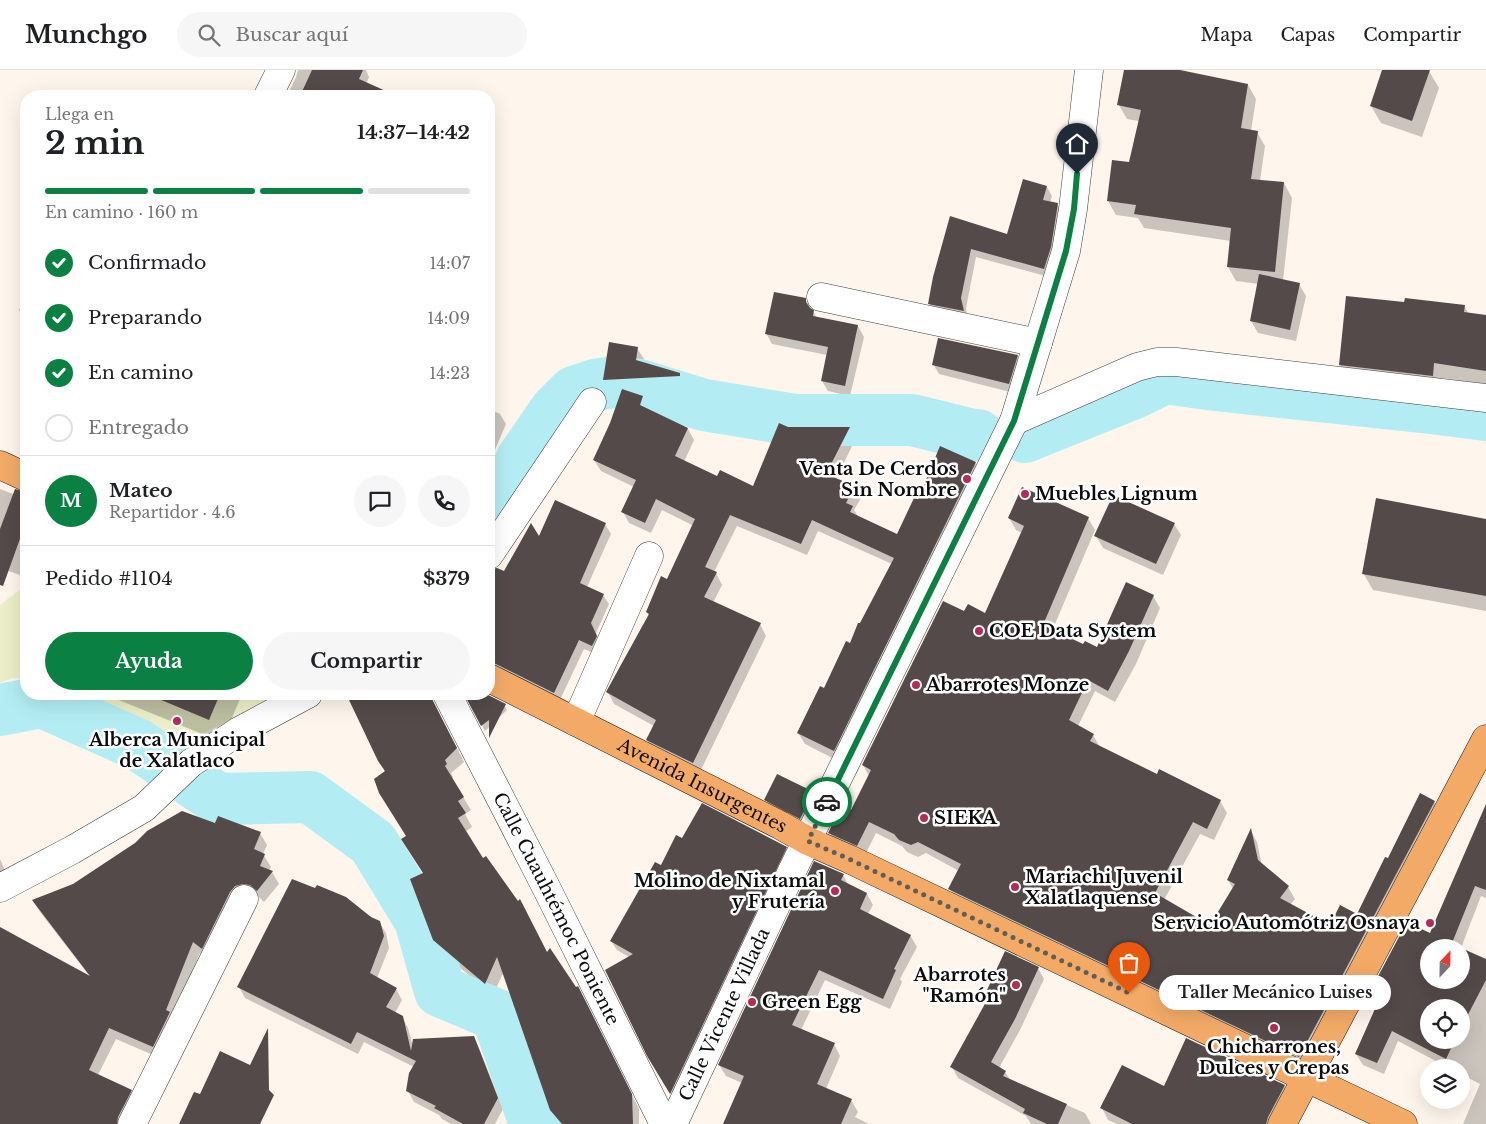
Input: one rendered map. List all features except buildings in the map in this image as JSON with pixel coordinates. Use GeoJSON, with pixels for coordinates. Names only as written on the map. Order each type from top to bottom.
{"type":"FeatureCollection","features":[{"type":"Feature","properties":{"kind":"main road"},"geometry":{"type":"LineString","coordinates":[[0,465],[20,474]]}},
{"type":"Feature","properties":{"kind":"main road","name":"Avenida Insurgentes"},"geometry":{"type":"LineString","coordinates":[[495,681],[808,841],[1403,1124]]}},
{"type":"Feature","properties":{"kind":"main road"},"geometry":{"type":"LineString","coordinates":[[1282,1124],[1486,740]]}},
{"type":"Feature","properties":{"kind":"street"},"geometry":{"type":"LineString","coordinates":[[271,90],[281,70]]}},
{"type":"Feature","properties":{"kind":"street","name":"Calle Vicente Villada"},"geometry":{"type":"LineString","coordinates":[[673,1124],[808,841],[1014,421],[1066,251],[1074,209],[1089,70]]}},
{"type":"Feature","properties":{"kind":"street"},"geometry":{"type":"LineString","coordinates":[[821,297],[1038,343]]}},
{"type":"Feature","properties":{"kind":"street"},"geometry":{"type":"LineString","coordinates":[[1014,421],[1137,367],[1157,362],[1176,362],[1486,398]]}},
{"type":"Feature","properties":{"kind":"street"},"geometry":{"type":"LineString","coordinates":[[495,546],[592,402]]}},
{"type":"Feature","properties":{"kind":"street"},"geometry":{"type":"LineString","coordinates":[[576,722],[649,556]]}},
{"type":"Feature","properties":{"kind":"street"},"geometry":{"type":"LineString","coordinates":[[0,888],[72,850],[144,808],[191,763],[239,731],[297,700]]}},
{"type":"Feature","properties":{"kind":"street","name":"Calle Cuauhtémoc Poniente"},"geometry":{"type":"LineString","coordinates":[[450,700],[664,1124]]}},
{"type":"Feature","properties":{"kind":"street"},"geometry":{"type":"LineString","coordinates":[[132,1124],[244,899]]}},
{"type":"Feature","properties":{"kind":"green space"},"geometry":{"type":"Polygon","coordinates":[[[20,590],[20,679],[13,678],[0,683],[0,605],[20,590]]]}},
{"type":"Feature","properties":{"kind":"green space","name":"Alberca Municipal de Xalatlaco"},"geometry":{"type":"Polygon","coordinates":[[[92,700],[272,700],[170,749],[92,700]]]}},
{"type":"Feature","properties":{"kind":"waterway"},"geometry":{"type":"LineString","coordinates":[[1025,437],[1132,394],[1165,378],[1486,415]]}},
{"type":"Feature","properties":{"kind":"waterway"},"geometry":{"type":"LineString","coordinates":[[495,516],[522,459],[555,411],[574,392],[595,385],[614,382],[640,385],[704,405],[795,420],[912,420],[978,435]]}},
{"type":"Feature","properties":{"kind":"waterway"},"geometry":{"type":"LineString","coordinates":[[0,710],[42,702],[137,744],[218,799],[310,797],[373,843],[420,920],[440,991],[497,1015],[535,1124]]}},
{"type":"Feature","properties":{"kind":"way so far"},"geometry":{"type":"LineString","coordinates":[[827,802],[808,841],[1129,993]]}},
{"type":"Feature","properties":{"kind":"place","name":"Venta De Cerdos Sin Nombre"},"geometry":{"type":"Point","coordinates":[967,479]}},
{"type":"Feature","properties":{"kind":"place","name":"Muebles Lignum"},"geometry":{"type":"Point","coordinates":[1025,494]}},
{"type":"Feature","properties":{"kind":"place","name":"COE Data System"},"geometry":{"type":"Point","coordinates":[979,631]}},
{"type":"Feature","properties":{"kind":"place","name":"Abarrotes Monze"},"geometry":{"type":"Point","coordinates":[916,685]}},
{"type":"Feature","properties":{"kind":"place","name":"Alberca Municipal de Xalatlaco"},"geometry":{"type":"Point","coordinates":[177,721]}},
{"type":"Feature","properties":{"kind":"place","name":"SIEKA"},"geometry":{"type":"Point","coordinates":[924,818]}},
{"type":"Feature","properties":{"kind":"place","name":"Mariachi Juvenil Xalatlaquense"},"geometry":{"type":"Point","coordinates":[1015,887]}},
{"type":"Feature","properties":{"kind":"place","name":"Molino de Nixtamal y Frutería"},"geometry":{"type":"Point","coordinates":[835,891]}},
{"type":"Feature","properties":{"kind":"place","name":"Servicio Automótriz Osnaya"},"geometry":{"type":"Point","coordinates":[1430,923]}},
{"type":"Feature","properties":{"kind":"place","name":"Abarrotes \"Ramón\""},"geometry":{"type":"Point","coordinates":[1016,985]}},
{"type":"Feature","properties":{"kind":"place","name":"Taller Mecánico Luises"},"geometry":{"type":"Point","coordinates":[1129,993]}},
{"type":"Feature","properties":{"kind":"place","name":"Green Egg"},"geometry":{"type":"Point","coordinates":[752,1002]}},
{"type":"Feature","properties":{"kind":"place","name":"Chicharrones, Dulces y Crepas"},"geometry":{"type":"Point","coordinates":[1274,1028]}},
{"type":"Feature","properties":{"kind":"route"},"geometry":{"type":"LineString","coordinates":[[827,802],[1014,421],[1066,251],[1074,209],[1077,174]]}}]}
